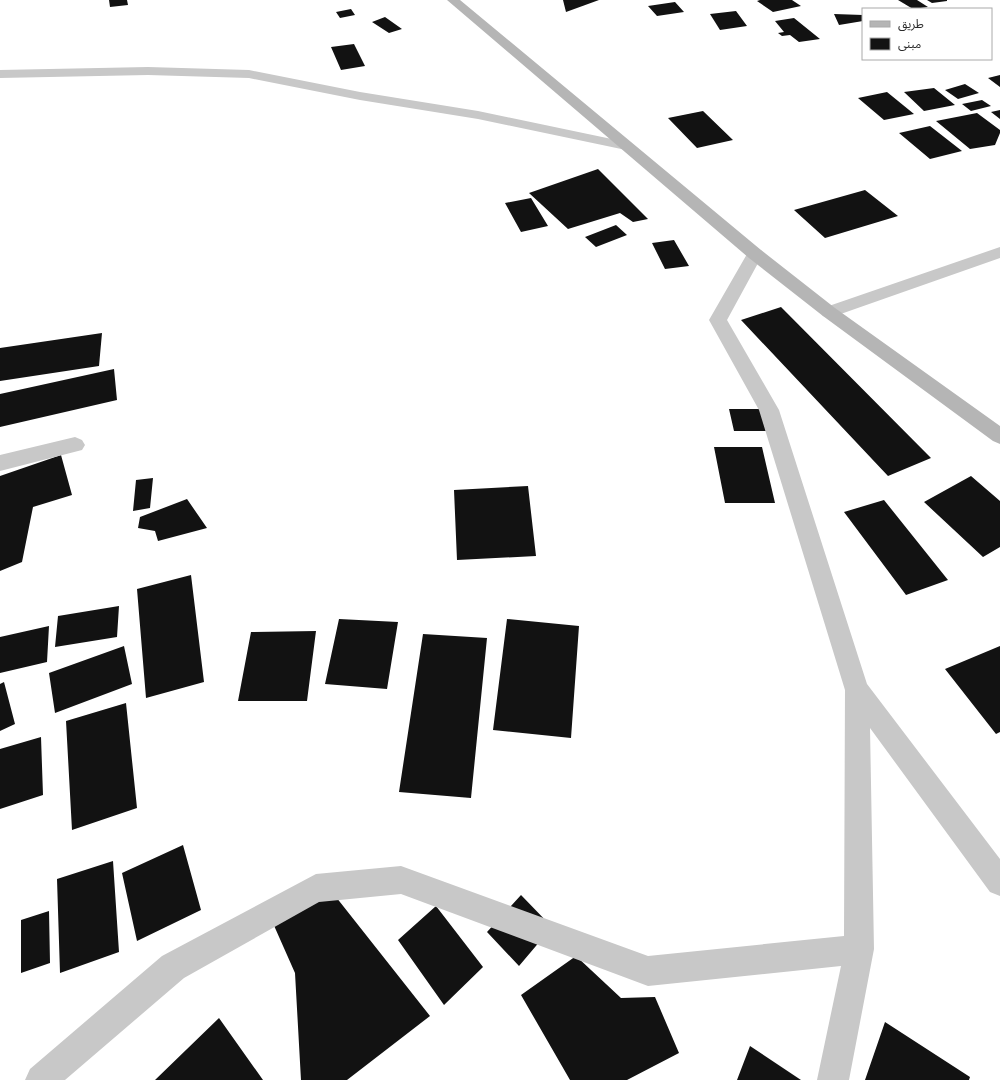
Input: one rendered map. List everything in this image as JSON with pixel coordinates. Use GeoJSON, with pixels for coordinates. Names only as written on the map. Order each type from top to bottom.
{"type":"FeatureCollection","features":[{"type":"Feature","properties":{"kind":"street"},"geometry":{"type":"LineString","coordinates":[[453,0],[755,254],[829,312],[1000,436]]}},
{"type":"Feature","properties":{"kind":"street"},"geometry":{"type":"LineString","coordinates":[[0,74],[148,71],[249,74],[360,96],[478,115],[626,146]]}},
{"type":"Feature","properties":{"kind":"street"},"geometry":{"type":"LineString","coordinates":[[829,312],[1000,252]]}},
{"type":"Feature","properties":{"kind":"street"},"geometry":{"type":"LineString","coordinates":[[755,254],[718,320],[769,410],[857,690],[859,949],[833,1080]]}},
{"type":"Feature","properties":{"kind":"street"},"geometry":{"type":"LineString","coordinates":[[0,462],[75,445]]}},
{"type":"Feature","properties":{"kind":"street"},"geometry":{"type":"LineString","coordinates":[[857,690],[1000,882]]}},
{"type":"Feature","properties":{"kind":"street"},"geometry":{"type":"LineString","coordinates":[[41,1080],[173,967],[316,888],[401,880],[648,971],[859,949]]}},
{"type":"Feature","properties":{"kind":"building"},"geometry":{"type":"Polygon","coordinates":[[[109,0],[127,0],[128,5],[110,7],[109,0]]]}},
{"type":"Feature","properties":{"kind":"building"},"geometry":{"type":"Polygon","coordinates":[[[563,0],[599,0],[566,12],[563,0]]]}},
{"type":"Feature","properties":{"kind":"building"},"geometry":{"type":"Polygon","coordinates":[[[792,0],[801,6],[773,12],[757,1],[792,0]]]}},
{"type":"Feature","properties":{"kind":"building"},"geometry":{"type":"Polygon","coordinates":[[[898,0],[917,0],[928,7],[920,8],[911,8],[898,0]]]}},
{"type":"Feature","properties":{"kind":"building"},"geometry":{"type":"Polygon","coordinates":[[[927,0],[947,0],[947,1],[932,3],[927,0]]]}},
{"type":"Feature","properties":{"kind":"building"},"geometry":{"type":"Polygon","coordinates":[[[675,2],[684,12],[657,16],[648,6],[675,2]]]}},
{"type":"Feature","properties":{"kind":"building"},"geometry":{"type":"Polygon","coordinates":[[[351,9],[355,15],[340,18],[336,12],[351,9]]]}},
{"type":"Feature","properties":{"kind":"building"},"geometry":{"type":"Polygon","coordinates":[[[736,11],[747,26],[720,30],[710,14],[736,11]]]}},
{"type":"Feature","properties":{"kind":"building"},"geometry":{"type":"Polygon","coordinates":[[[834,14],[862,15],[862,21],[839,25],[834,14]]]}},
{"type":"Feature","properties":{"kind":"building"},"geometry":{"type":"Polygon","coordinates":[[[385,17],[402,29],[389,33],[372,22],[385,17]]]}},
{"type":"Feature","properties":{"kind":"building"},"geometry":{"type":"Polygon","coordinates":[[[794,18],[820,39],[799,42],[790,35],[782,36],[778,33],[784,32],[775,21],[794,18]]]}},
{"type":"Feature","properties":{"kind":"building"},"geometry":{"type":"Polygon","coordinates":[[[354,44],[365,66],[341,70],[331,47],[354,44]]]}},
{"type":"Feature","properties":{"kind":"building"},"geometry":{"type":"Polygon","coordinates":[[[1000,75],[1000,87],[988,78],[1000,75]]]}},
{"type":"Feature","properties":{"kind":"building"},"geometry":{"type":"Polygon","coordinates":[[[965,84],[979,93],[958,99],[945,90],[965,84]]]}},
{"type":"Feature","properties":{"kind":"building"},"geometry":{"type":"Polygon","coordinates":[[[934,88],[955,105],[924,111],[904,92],[934,88]]]}},
{"type":"Feature","properties":{"kind":"building"},"geometry":{"type":"Polygon","coordinates":[[[887,92],[914,114],[884,120],[858,98],[887,92]]]}},
{"type":"Feature","properties":{"kind":"building"},"geometry":{"type":"Polygon","coordinates":[[[982,100],[991,106],[971,111],[962,104],[982,100]]]}},
{"type":"Feature","properties":{"kind":"building"},"geometry":{"type":"Polygon","coordinates":[[[1000,110],[1000,119],[991,112],[1000,110]]]}},
{"type":"Feature","properties":{"kind":"building"},"geometry":{"type":"Polygon","coordinates":[[[703,111],[733,140],[697,148],[668,118],[703,111]]]}},
{"type":"Feature","properties":{"kind":"building"},"geometry":{"type":"Polygon","coordinates":[[[977,113],[1000,130],[995,145],[970,149],[936,121],[977,113]]]}},
{"type":"Feature","properties":{"kind":"building"},"geometry":{"type":"Polygon","coordinates":[[[930,126],[962,151],[930,159],[899,133],[930,126]]]}},
{"type":"Feature","properties":{"kind":"building"},"geometry":{"type":"Polygon","coordinates":[[[598,169],[648,219],[633,222],[620,213],[568,229],[529,193],[598,169]]]}},
{"type":"Feature","properties":{"kind":"building"},"geometry":{"type":"Polygon","coordinates":[[[865,190],[898,216],[825,238],[794,210],[865,190]]]}},
{"type":"Feature","properties":{"kind":"building"},"geometry":{"type":"Polygon","coordinates":[[[531,198],[548,226],[521,232],[505,203],[531,198]]]}},
{"type":"Feature","properties":{"kind":"building"},"geometry":{"type":"Polygon","coordinates":[[[616,225],[627,235],[596,247],[585,237],[616,225]]]}},
{"type":"Feature","properties":{"kind":"building"},"geometry":{"type":"Polygon","coordinates":[[[674,240],[689,266],[665,269],[652,243],[674,240]]]}},
{"type":"Feature","properties":{"kind":"building"},"geometry":{"type":"Polygon","coordinates":[[[781,307],[931,458],[888,476],[741,320],[781,307]]]}},
{"type":"Feature","properties":{"kind":"building"},"geometry":{"type":"Polygon","coordinates":[[[102,333],[99,366],[0,381],[0,348],[102,333]]]}},
{"type":"Feature","properties":{"kind":"building"},"geometry":{"type":"Polygon","coordinates":[[[114,369],[117,400],[0,427],[0,394],[114,369]]]}},
{"type":"Feature","properties":{"kind":"building"},"geometry":{"type":"Polygon","coordinates":[[[729,409],[760,409],[766,431],[734,431],[729,409]]]}},
{"type":"Feature","properties":{"kind":"building"},"geometry":{"type":"Polygon","coordinates":[[[714,447],[762,447],[775,503],[725,503],[714,447]]]}},
{"type":"Feature","properties":{"kind":"building"},"geometry":{"type":"Polygon","coordinates":[[[61,455],[72,495],[33,507],[22,562],[0,571],[0,476],[61,455]]]}},
{"type":"Feature","properties":{"kind":"building"},"geometry":{"type":"Polygon","coordinates":[[[971,476],[1000,501],[1000,547],[983,557],[924,502],[971,476]]]}},
{"type":"Feature","properties":{"kind":"building"},"geometry":{"type":"Polygon","coordinates":[[[153,478],[150,508],[133,511],[136,480],[153,478]]]}},
{"type":"Feature","properties":{"kind":"building"},"geometry":{"type":"Polygon","coordinates":[[[528,486],[536,556],[457,560],[454,490],[528,486]]]}},
{"type":"Feature","properties":{"kind":"building"},"geometry":{"type":"Polygon","coordinates":[[[187,499],[207,528],[158,541],[155,531],[138,528],[140,517],[187,499]]]}},
{"type":"Feature","properties":{"kind":"building"},"geometry":{"type":"Polygon","coordinates":[[[884,500],[948,580],[906,595],[844,512],[884,500]]]}},
{"type":"Feature","properties":{"kind":"building"},"geometry":{"type":"Polygon","coordinates":[[[191,575],[204,682],[146,698],[137,589],[191,575]]]}},
{"type":"Feature","properties":{"kind":"building"},"geometry":{"type":"Polygon","coordinates":[[[119,606],[117,637],[55,647],[58,616],[119,606]]]}},
{"type":"Feature","properties":{"kind":"building"},"geometry":{"type":"Polygon","coordinates":[[[339,619],[398,622],[387,689],[325,684],[339,619]]]}},
{"type":"Feature","properties":{"kind":"building"},"geometry":{"type":"Polygon","coordinates":[[[507,619],[579,626],[571,738],[493,730],[507,619]]]}},
{"type":"Feature","properties":{"kind":"building"},"geometry":{"type":"Polygon","coordinates":[[[49,626],[47,662],[0,673],[0,637],[49,626]]]}},
{"type":"Feature","properties":{"kind":"building"},"geometry":{"type":"Polygon","coordinates":[[[316,631],[307,701],[238,701],[251,632],[316,631]]]}},
{"type":"Feature","properties":{"kind":"building"},"geometry":{"type":"Polygon","coordinates":[[[423,634],[487,638],[471,798],[399,792],[423,634]]]}},
{"type":"Feature","properties":{"kind":"building"},"geometry":{"type":"Polygon","coordinates":[[[124,646],[132,684],[55,713],[49,673],[124,646]]]}},
{"type":"Feature","properties":{"kind":"building"},"geometry":{"type":"Polygon","coordinates":[[[1000,646],[1000,732],[996,734],[945,669],[1000,646]]]}},
{"type":"Feature","properties":{"kind":"building"},"geometry":{"type":"Polygon","coordinates":[[[4,682],[15,724],[0,731],[0,684],[4,682]]]}},
{"type":"Feature","properties":{"kind":"building"},"geometry":{"type":"Polygon","coordinates":[[[126,703],[137,808],[72,830],[66,721],[126,703]]]}},
{"type":"Feature","properties":{"kind":"building"},"geometry":{"type":"Polygon","coordinates":[[[41,737],[43,795],[0,809],[0,749],[41,737]]]}},
{"type":"Feature","properties":{"kind":"building"},"geometry":{"type":"Polygon","coordinates":[[[183,845],[201,910],[137,941],[122,873],[183,845]]]}},
{"type":"Feature","properties":{"kind":"building"},"geometry":{"type":"Polygon","coordinates":[[[113,861],[119,952],[60,973],[57,879],[113,861]]]}},
{"type":"Feature","properties":{"kind":"building"},"geometry":{"type":"Polygon","coordinates":[[[321,878],[430,1016],[347,1080],[301,1080],[295,973],[268,912],[321,878]]]}},
{"type":"Feature","properties":{"kind":"building"},"geometry":{"type":"Polygon","coordinates":[[[521,895],[552,927],[519,966],[487,932],[521,895]]]}},
{"type":"Feature","properties":{"kind":"building"},"geometry":{"type":"Polygon","coordinates":[[[436,906],[483,967],[444,1005],[398,940],[436,906]]]}},
{"type":"Feature","properties":{"kind":"building"},"geometry":{"type":"Polygon","coordinates":[[[49,911],[50,963],[21,973],[21,920],[49,911]]]}},
{"type":"Feature","properties":{"kind":"building"},"geometry":{"type":"Polygon","coordinates":[[[576,956],[621,998],[655,997],[679,1053],[627,1080],[570,1080],[521,995],[576,956]]]}},
{"type":"Feature","properties":{"kind":"building"},"geometry":{"type":"Polygon","coordinates":[[[219,1018],[263,1080],[155,1080],[219,1018]]]}},
{"type":"Feature","properties":{"kind":"building"},"geometry":{"type":"Polygon","coordinates":[[[885,1022],[970,1077],[969,1080],[865,1080],[885,1022]]]}},
{"type":"Feature","properties":{"kind":"building"},"geometry":{"type":"Polygon","coordinates":[[[750,1046],[801,1080],[737,1080],[750,1046]]]}}]}
